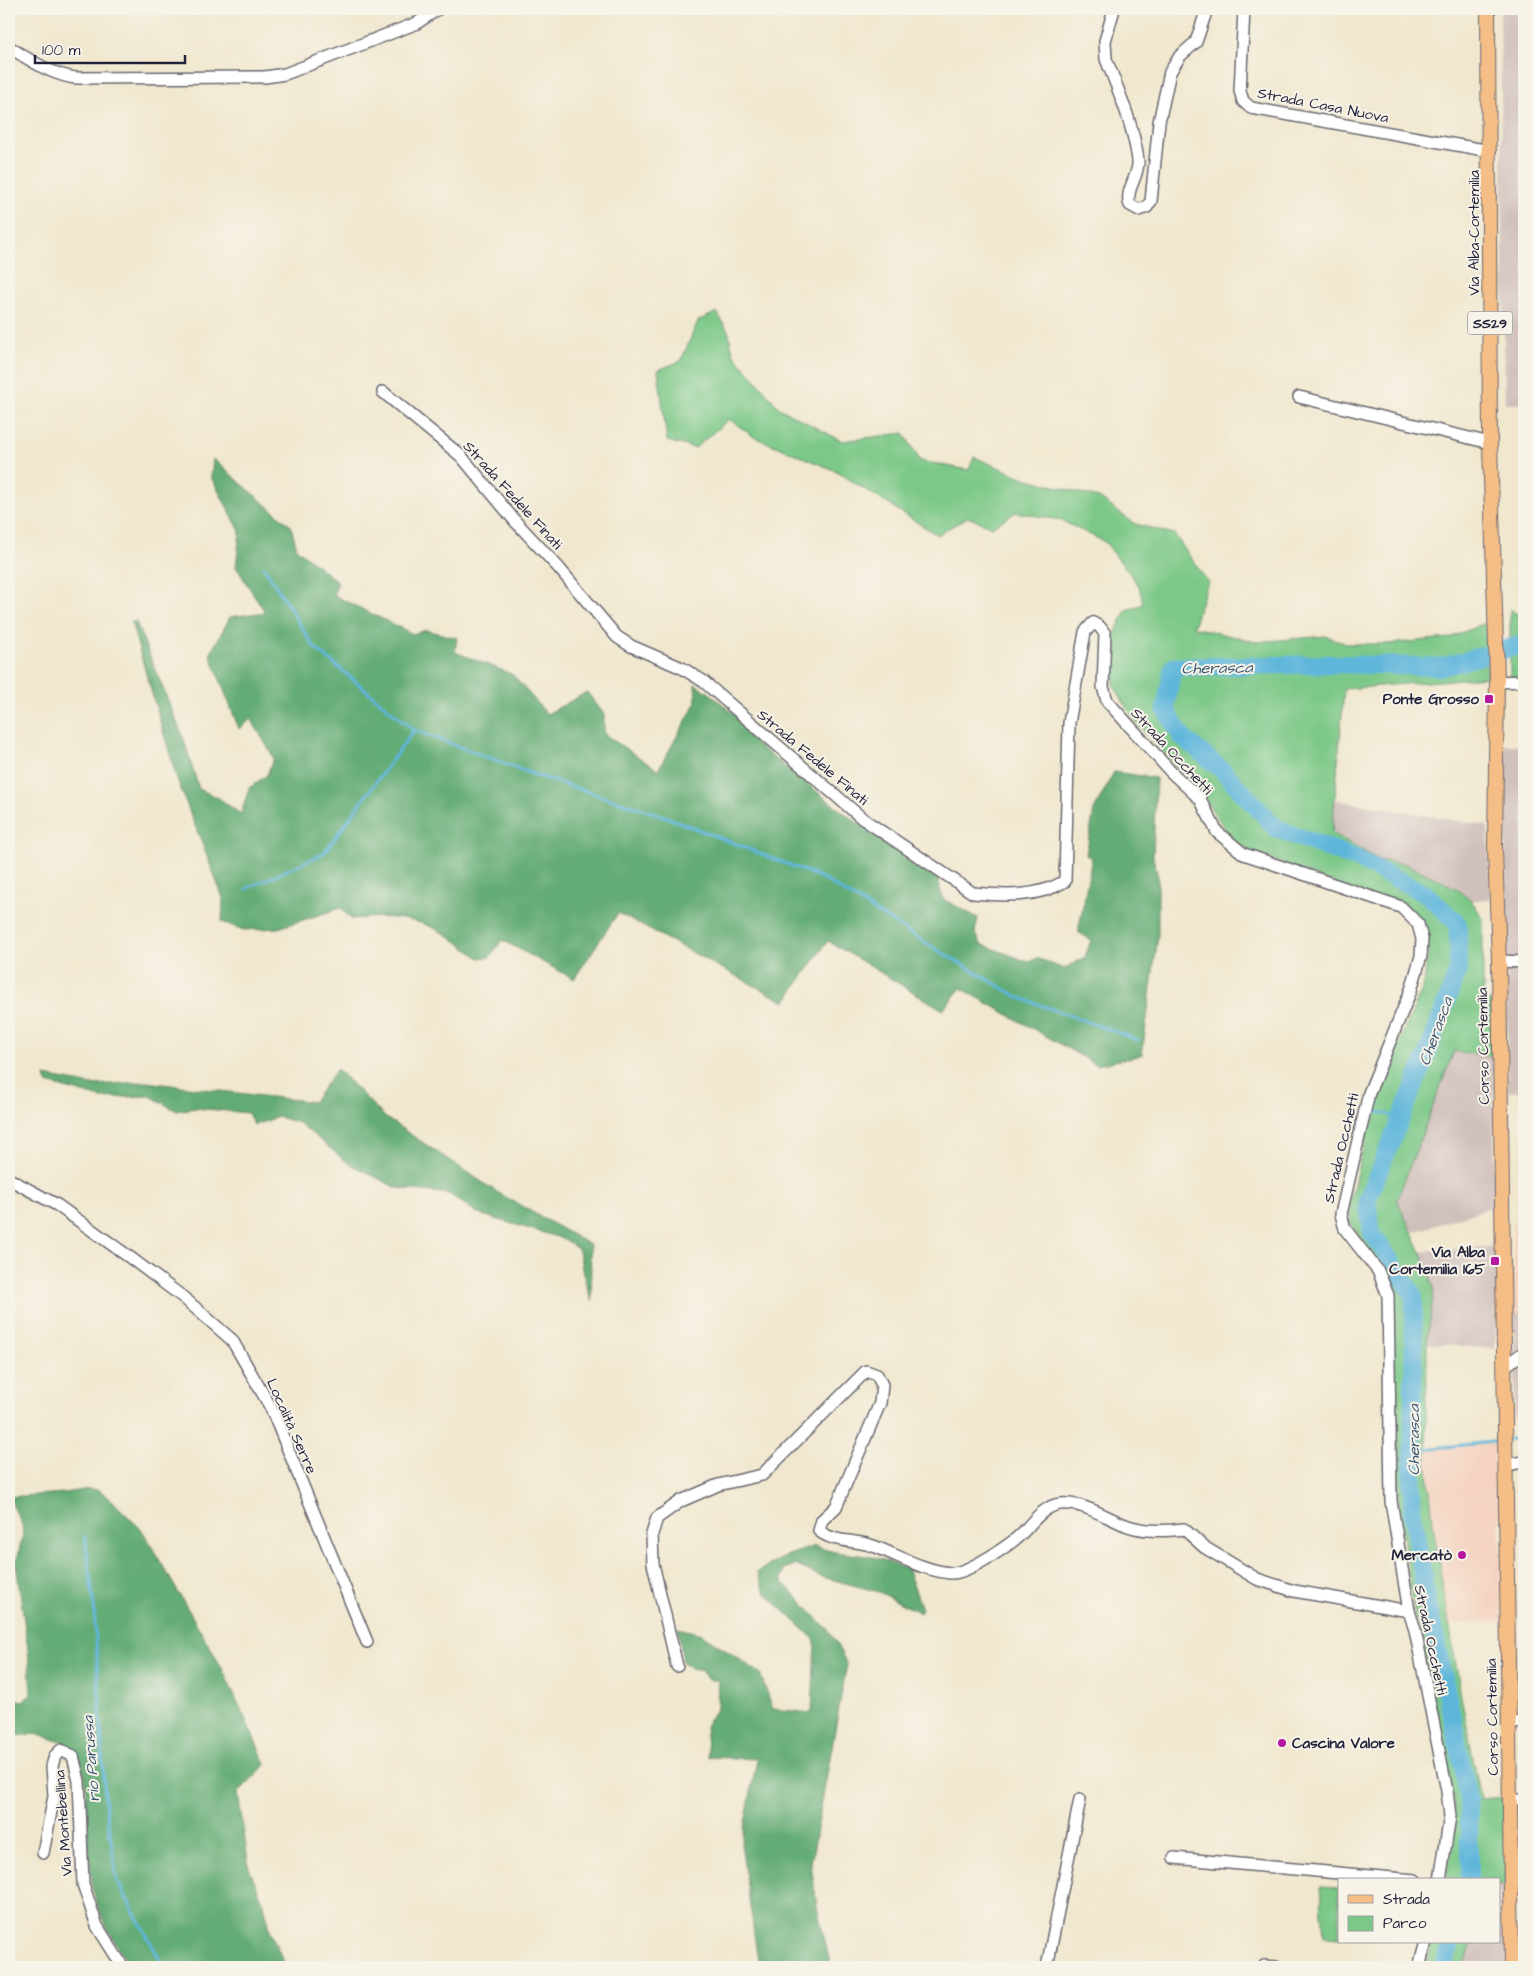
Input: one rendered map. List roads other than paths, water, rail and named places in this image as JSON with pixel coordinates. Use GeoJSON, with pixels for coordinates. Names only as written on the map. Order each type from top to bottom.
{"type":"FeatureCollection","features":[{"type":"Feature","properties":{"kind":"main road","name":"Via Alba-Cortemilia"},"geometry":{"type":"LineString","coordinates":[[1488,9],[1490,443],[1497,679]]}},
{"type":"Feature","properties":{"kind":"main road","name":"Corso Cortemilia"},"geometry":{"type":"LineString","coordinates":[[1497,679],[1495,850],[1499,961],[1508,1722],[1517,1800],[1518,1879],[1512,1967]]}},
{"type":"Feature","properties":{"kind":"street"},"geometry":{"type":"LineString","coordinates":[[9,47],[35,64],[61,76],[75,78],[265,77],[285,74],[408,26],[427,18],[438,9]]}},
{"type":"Feature","properties":{"kind":"street"},"geometry":{"type":"LineString","coordinates":[[1114,9],[1104,50],[1132,123],[1138,163],[1128,197],[1130,205],[1140,210],[1147,208],[1151,201],[1159,122],[1170,72],[1180,56],[1196,42],[1207,9]]}},
{"type":"Feature","properties":{"kind":"street","name":"Strada Casa Nuova"},"geometry":{"type":"LineString","coordinates":[[1244,9],[1240,91],[1243,101],[1252,108],[1490,150]]}},
{"type":"Feature","properties":{"kind":"street","name":"Strada Fedele Finati"},"geometry":{"type":"LineString","coordinates":[[383,392],[461,456],[617,637],[631,646],[682,668],[703,682],[863,819],[973,893],[992,895],[1036,894],[1066,881],[1069,723],[1085,632],[1093,623]]}},
{"type":"Feature","properties":{"kind":"street"},"geometry":{"type":"LineString","coordinates":[[1299,397],[1490,443]]}},
{"type":"Feature","properties":{"kind":"street","name":"Strada Occhetti"},"geometry":{"type":"LineString","coordinates":[[1093,623],[1096,623],[1105,634],[1103,687],[1107,701],[1171,772],[1200,799],[1217,832],[1230,845],[1244,854],[1401,907],[1418,924],[1422,938],[1421,956],[1411,990],[1369,1094],[1341,1214],[1345,1229],[1378,1271],[1388,1295],[1391,1500],[1408,1611],[1415,1630],[1447,1791],[1450,1816],[1440,1878]]}},
{"type":"Feature","properties":{"kind":"street"},"geometry":{"type":"LineString","coordinates":[[1497,679],[1524,681]]}},
{"type":"Feature","properties":{"kind":"street"},"geometry":{"type":"LineString","coordinates":[[1499,961],[1524,962]]}},
{"type":"Feature","properties":{"kind":"street","name":"Località Serre"},"geometry":{"type":"LineString","coordinates":[[9,1179],[57,1205],[132,1259],[184,1298],[232,1340],[271,1408],[367,1642]]}},
{"type":"Feature","properties":{"kind":"street"},"geometry":{"type":"LineString","coordinates":[[1504,1367],[1524,1352]]}},
{"type":"Feature","properties":{"kind":"street"},"geometry":{"type":"LineString","coordinates":[[677,1666],[653,1564],[652,1534],[657,1518],[680,1501],[718,1485],[762,1475],[866,1372],[876,1375],[882,1384],[880,1403],[836,1507],[822,1520],[819,1531],[829,1539],[869,1544],[936,1571],[953,1573],[988,1559],[1018,1538],[1037,1516],[1059,1504],[1087,1508],[1128,1526],[1152,1532],[1184,1529],[1204,1547],[1256,1579],[1294,1590],[1408,1611]]}},
{"type":"Feature","properties":{"kind":"street"},"geometry":{"type":"LineString","coordinates":[[1506,1465],[1524,1462]]}},
{"type":"Feature","properties":{"kind":"street"},"geometry":{"type":"LineString","coordinates":[[1508,1722],[1524,1723]]}},
{"type":"Feature","properties":{"kind":"street","name":"Via Montebellina"},"geometry":{"type":"LineString","coordinates":[[44,1852],[54,1796],[52,1766],[55,1756],[61,1750],[73,1756],[79,1781],[83,1884],[97,1926],[123,1967]]}},
{"type":"Feature","properties":{"kind":"street"},"geometry":{"type":"LineString","coordinates":[[1047,1967],[1080,1799]]}},
{"type":"Feature","properties":{"kind":"street"},"geometry":{"type":"LineString","coordinates":[[1174,1858],[1393,1878]]}},
{"type":"Feature","properties":{"kind":"street"},"geometry":{"type":"LineString","coordinates":[[1420,1967],[1426,1944]]}},
{"type":"Feature","properties":{"kind":"street"},"geometry":{"type":"LineString","coordinates":[[1264,1966],[1277,1967]]}},
{"type":"Feature","properties":{"kind":"waterway"},"geometry":{"type":"LineString","coordinates":[[264,567],[314,647],[414,730],[535,775],[661,815],[820,877],[1018,997],[1138,1040]]}},
{"type":"Feature","properties":{"kind":"waterway","name":"Cherasca"},"geometry":{"type":"LineString","coordinates":[[1469,1878],[1469,1812],[1466,1784],[1424,1584],[1412,1509],[1414,1296],[1372,1233],[1367,1200],[1427,1055],[1458,970],[1458,924],[1426,894],[1357,859],[1277,829],[1221,769],[1182,737],[1165,709],[1173,667],[1335,664],[1442,667],[1524,644]]}},
{"type":"Feature","properties":{"kind":"waterway"},"geometry":{"type":"LineString","coordinates":[[246,889],[324,853],[414,730]]}},
{"type":"Feature","properties":{"kind":"waterway"},"geometry":{"type":"LineString","coordinates":[[1368,1108],[1402,1119]]}},
{"type":"Feature","properties":{"kind":"waterway"},"geometry":{"type":"LineString","coordinates":[[1508,1440],[1524,1436]]}},
{"type":"Feature","properties":{"kind":"waterway"},"geometry":{"type":"LineString","coordinates":[[1413,1456],[1424,1449],[1502,1441]]}},
{"type":"Feature","properties":{"kind":"waterway","name":"rio Parussa"},"geometry":{"type":"LineString","coordinates":[[85,1536],[94,1607],[105,1800],[117,1881],[164,1967]]}},
{"type":"Feature","properties":{"kind":"waterway","name":"Cherasca"},"geometry":{"type":"LineString","coordinates":[[1444,1967],[1450,1944]]}},
{"type":"Feature","properties":{"kind":"place","name":"Ponte Grosso"},"geometry":{"type":"Point","coordinates":[1489,699]}},
{"type":"Feature","properties":{"kind":"place","name":"Via Alba Cortemilia 165"},"geometry":{"type":"Point","coordinates":[1495,1261]}},
{"type":"Feature","properties":{"kind":"place","name":"Mercatò"},"geometry":{"type":"Point","coordinates":[1462,1555]}},
{"type":"Feature","properties":{"kind":"place","name":"Cascina Valore"},"geometry":{"type":"Point","coordinates":[1282,1743]}}]}
